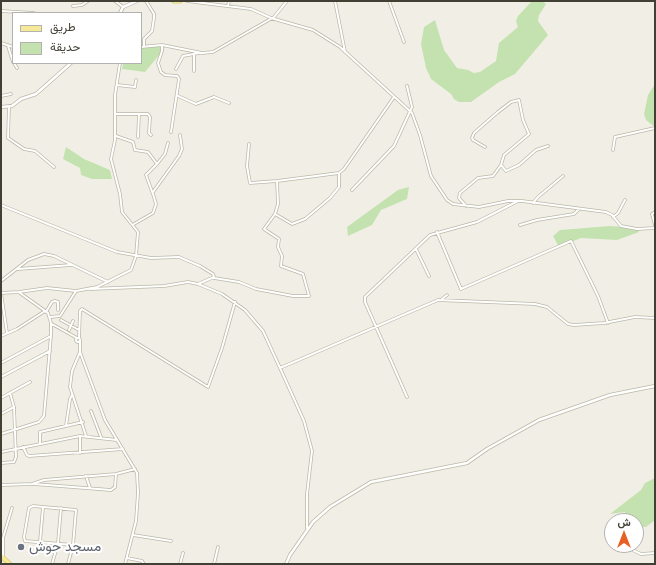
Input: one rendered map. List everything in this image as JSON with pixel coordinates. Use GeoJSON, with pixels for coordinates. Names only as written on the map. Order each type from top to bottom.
{"type":"FeatureCollection","features":[{"type":"Feature","properties":{"kind":"main road"},"geometry":{"type":"LineString","coordinates":[[174,1],[180,1]]}},
{"type":"Feature","properties":{"kind":"main road"},"geometry":{"type":"LineString","coordinates":[[2,557],[8,563]]}},
{"type":"Feature","properties":{"kind":"street"},"geometry":{"type":"LineString","coordinates":[[73,6],[82,5],[88,1]]}},
{"type":"Feature","properties":{"kind":"street"},"geometry":{"type":"LineString","coordinates":[[115,1],[123,8]]}},
{"type":"Feature","properties":{"kind":"street"},"geometry":{"type":"LineString","coordinates":[[121,12],[123,8],[137,1]]}},
{"type":"Feature","properties":{"kind":"street"},"geometry":{"type":"LineString","coordinates":[[146,1],[154,14],[154,18],[152,31],[144,39],[142,46],[162,45],[200,52],[216,51],[275,16],[287,1]]}},
{"type":"Feature","properties":{"kind":"street"},"geometry":{"type":"LineString","coordinates":[[187,1],[213,2],[228,6],[251,9],[271,18],[313,30],[345,52],[411,111],[418,125],[427,167],[434,182],[447,200],[456,205],[479,207],[500,202],[518,200],[606,212],[621,226],[637,229],[655,228]]}},
{"type":"Feature","properties":{"kind":"street"},"geometry":{"type":"LineString","coordinates":[[228,6],[229,1]]}},
{"type":"Feature","properties":{"kind":"street"},"geometry":{"type":"LineString","coordinates":[[335,1],[345,52]]}},
{"type":"Feature","properties":{"kind":"street"},"geometry":{"type":"LineString","coordinates":[[389,1],[404,42]]}},
{"type":"Feature","properties":{"kind":"street"},"geometry":{"type":"LineString","coordinates":[[1,11],[18,12]]}},
{"type":"Feature","properties":{"kind":"street"},"geometry":{"type":"LineString","coordinates":[[1,43],[12,47]]}},
{"type":"Feature","properties":{"kind":"street"},"geometry":{"type":"LineString","coordinates":[[162,45],[158,65],[162,73],[179,77],[178,96],[172,132]]}},
{"type":"Feature","properties":{"kind":"street"},"geometry":{"type":"LineString","coordinates":[[8,46],[12,59]]}},
{"type":"Feature","properties":{"kind":"street"},"geometry":{"type":"LineString","coordinates":[[176,69],[183,56],[200,52]]}},
{"type":"Feature","properties":{"kind":"street"},"geometry":{"type":"LineString","coordinates":[[194,54],[194,70]]}},
{"type":"Feature","properties":{"kind":"street"},"geometry":{"type":"LineString","coordinates":[[14,64],[17,68]]}},
{"type":"Feature","properties":{"kind":"street"},"geometry":{"type":"LineString","coordinates":[[1,107],[9,106],[36,94],[70,64]]}},
{"type":"Feature","properties":{"kind":"street"},"geometry":{"type":"LineString","coordinates":[[89,289],[129,272],[136,256],[138,232],[134,224],[125,217],[122,212],[121,197],[112,161],[116,114],[115,95],[120,64]]}},
{"type":"Feature","properties":{"kind":"street"},"geometry":{"type":"LineString","coordinates":[[117,85],[135,87],[136,80]]}},
{"type":"Feature","properties":{"kind":"street"},"geometry":{"type":"LineString","coordinates":[[352,190],[394,146],[411,111],[411,100],[407,86]]}},
{"type":"Feature","properties":{"kind":"street"},"geometry":{"type":"LineString","coordinates":[[1,96],[11,94]]}},
{"type":"Feature","properties":{"kind":"street"},"geometry":{"type":"LineString","coordinates":[[178,96],[196,104],[214,98],[229,103]]}},
{"type":"Feature","properties":{"kind":"street"},"geometry":{"type":"LineString","coordinates":[[249,144],[248,166],[250,182],[277,181],[339,172],[344,169],[394,97]]}},
{"type":"Feature","properties":{"kind":"street"},"geometry":{"type":"LineString","coordinates":[[466,206],[460,198],[460,193],[478,178],[493,176],[501,165],[504,155],[528,134],[519,100],[511,102],[474,133],[472,138],[473,140],[485,147]]}},
{"type":"Feature","properties":{"kind":"street"},"geometry":{"type":"LineString","coordinates":[[9,106],[8,138],[24,149],[35,151],[54,167]]}},
{"type":"Feature","properties":{"kind":"street"},"geometry":{"type":"LineString","coordinates":[[116,114],[150,115],[149,132],[151,135]]}},
{"type":"Feature","properties":{"kind":"street"},"geometry":{"type":"LineString","coordinates":[[138,137],[139,114]]}},
{"type":"Feature","properties":{"kind":"street"},"geometry":{"type":"LineString","coordinates":[[613,150],[615,137],[655,128]]}},
{"type":"Feature","properties":{"kind":"street"},"geometry":{"type":"LineString","coordinates":[[115,136],[133,142],[135,150],[148,152],[157,164]]}},
{"type":"Feature","properties":{"kind":"street"},"geometry":{"type":"LineString","coordinates":[[152,192],[182,149],[180,136]]}},
{"type":"Feature","properties":{"kind":"street"},"geometry":{"type":"LineString","coordinates":[[134,224],[153,213],[156,204],[146,174],[165,154],[168,144]]}},
{"type":"Feature","properties":{"kind":"street"},"geometry":{"type":"LineString","coordinates":[[501,165],[506,171],[519,165],[536,150],[548,146]]}},
{"type":"Feature","properties":{"kind":"street"},"geometry":{"type":"LineString","coordinates":[[275,214],[292,224],[305,219],[330,198],[339,187],[339,172]]}},
{"type":"Feature","properties":{"kind":"street"},"geometry":{"type":"LineString","coordinates":[[533,203],[563,176]]}},
{"type":"Feature","properties":{"kind":"street"},"geometry":{"type":"LineString","coordinates":[[198,284],[214,278],[242,283],[256,289],[308,296],[303,275],[282,266],[282,254],[278,247],[280,239],[264,229],[275,214],[278,204],[277,181]]}},
{"type":"Feature","properties":{"kind":"street"},"geometry":{"type":"LineString","coordinates":[[407,397],[365,302],[365,297],[425,239],[437,232],[477,222],[518,200]]}},
{"type":"Feature","properties":{"kind":"street"},"geometry":{"type":"LineString","coordinates":[[613,217],[618,212],[625,200]]}},
{"type":"Feature","properties":{"kind":"street"},"geometry":{"type":"LineString","coordinates":[[1,205],[101,247],[136,256],[181,258],[213,274],[214,278]]}},
{"type":"Feature","properties":{"kind":"street"},"geometry":{"type":"LineString","coordinates":[[520,225],[537,220],[574,214],[580,208]]}},
{"type":"Feature","properties":{"kind":"street"},"geometry":{"type":"LineString","coordinates":[[655,212],[652,214],[652,217],[655,225]]}},
{"type":"Feature","properties":{"kind":"street"},"geometry":{"type":"LineString","coordinates":[[437,232],[461,289],[571,241],[595,289],[608,323]]}},
{"type":"Feature","properties":{"kind":"street"},"geometry":{"type":"LineString","coordinates":[[415,248],[429,276]]}},
{"type":"Feature","properties":{"kind":"street"},"geometry":{"type":"LineString","coordinates":[[1,282],[33,257],[44,254],[54,256],[108,282]]}},
{"type":"Feature","properties":{"kind":"street"},"geometry":{"type":"LineString","coordinates":[[17,269],[74,265]]}},
{"type":"Feature","properties":{"kind":"street"},"geometry":{"type":"LineString","coordinates":[[7,333],[1,293],[46,288],[76,291],[89,289],[164,286],[188,282],[198,284],[222,294],[235,302],[260,326],[304,421],[312,451],[307,494],[307,528]]}},
{"type":"Feature","properties":{"kind":"street"},"geometry":{"type":"LineString","coordinates":[[50,317],[61,315],[76,291]]}},
{"type":"Feature","properties":{"kind":"street"},"geometry":{"type":"LineString","coordinates":[[1,434],[39,422],[43,418],[50,351],[50,317],[45,311],[19,292]]}},
{"type":"Feature","properties":{"kind":"street"},"geometry":{"type":"LineString","coordinates":[[442,300],[447,295]]}},
{"type":"Feature","properties":{"kind":"street"},"geometry":{"type":"LineString","coordinates":[[1,336],[45,311],[52,302],[56,300],[58,310]]}},
{"type":"Feature","properties":{"kind":"street"},"geometry":{"type":"LineString","coordinates":[[280,368],[423,305],[442,300],[535,304],[547,307],[568,324],[608,323],[635,317],[655,318]]}},
{"type":"Feature","properties":{"kind":"street"},"geometry":{"type":"LineString","coordinates":[[125,564],[136,521],[138,493],[137,473],[101,410],[80,352],[78,338],[80,311],[82,309],[208,387],[235,302]]}},
{"type":"Feature","properties":{"kind":"street"},"geometry":{"type":"LineString","coordinates":[[61,320],[79,330]]}},
{"type":"Feature","properties":{"kind":"street"},"geometry":{"type":"LineString","coordinates":[[69,330],[73,321]]}},
{"type":"Feature","properties":{"kind":"street"},"geometry":{"type":"LineString","coordinates":[[51,323],[78,338]]}},
{"type":"Feature","properties":{"kind":"street"},"geometry":{"type":"LineString","coordinates":[[1,363],[51,335]]}},
{"type":"Feature","properties":{"kind":"street"},"geometry":{"type":"LineString","coordinates":[[1,377],[50,351]]}},
{"type":"Feature","properties":{"kind":"street"},"geometry":{"type":"LineString","coordinates":[[80,352],[71,376],[70,387],[83,422],[86,436]]}},
{"type":"Feature","properties":{"kind":"street"},"geometry":{"type":"LineString","coordinates":[[1,398],[30,382]]}},
{"type":"Feature","properties":{"kind":"street"},"geometry":{"type":"LineString","coordinates":[[286,564],[307,528],[330,507],[374,481],[467,463],[487,449],[539,420],[610,395],[655,386]]}},
{"type":"Feature","properties":{"kind":"street"},"geometry":{"type":"LineString","coordinates":[[1,463],[15,460],[17,448],[14,407],[10,393]]}},
{"type":"Feature","properties":{"kind":"street"},"geometry":{"type":"LineString","coordinates":[[66,426],[70,399],[72,395]]}},
{"type":"Feature","properties":{"kind":"street"},"geometry":{"type":"LineString","coordinates":[[1,414],[14,407]]}},
{"type":"Feature","properties":{"kind":"street"},"geometry":{"type":"LineString","coordinates":[[91,411],[101,438]]}},
{"type":"Feature","properties":{"kind":"street"},"geometry":{"type":"LineString","coordinates":[[40,443],[40,432],[83,422]]}},
{"type":"Feature","properties":{"kind":"street"},"geometry":{"type":"LineString","coordinates":[[1,452],[80,436],[117,440]]}},
{"type":"Feature","properties":{"kind":"street"},"geometry":{"type":"LineString","coordinates":[[80,436],[80,452]]}},
{"type":"Feature","properties":{"kind":"street"},"geometry":{"type":"LineString","coordinates":[[23,447],[27,455],[30,456],[123,449]]}},
{"type":"Feature","properties":{"kind":"street"},"geometry":{"type":"LineString","coordinates":[[32,484],[44,480],[116,474],[135,470]]}},
{"type":"Feature","properties":{"kind":"street"},"geometry":{"type":"LineString","coordinates":[[1,485],[32,484],[113,489],[116,485],[116,474]]}},
{"type":"Feature","properties":{"kind":"street"},"geometry":{"type":"LineString","coordinates":[[86,476],[90,488]]}},
{"type":"Feature","properties":{"kind":"street"},"geometry":{"type":"LineString","coordinates":[[44,480],[46,485]]}},
{"type":"Feature","properties":{"kind":"street"},"geometry":{"type":"LineString","coordinates":[[68,564],[73,545],[76,511],[61,508],[31,506],[29,508],[24,536],[25,541],[73,545]]}},
{"type":"Feature","properties":{"kind":"street"},"geometry":{"type":"LineString","coordinates":[[40,542],[43,507]]}},
{"type":"Feature","properties":{"kind":"street"},"geometry":{"type":"LineString","coordinates":[[2,557],[4,552],[3,538],[12,508]]}},
{"type":"Feature","properties":{"kind":"street"},"geometry":{"type":"LineString","coordinates":[[52,564],[58,543],[61,508]]}},
{"type":"Feature","properties":{"kind":"street"},"geometry":{"type":"LineString","coordinates":[[132,535],[171,541]]}},
{"type":"Feature","properties":{"kind":"street"},"geometry":{"type":"LineString","coordinates":[[214,564],[218,547]]}},
{"type":"Feature","properties":{"kind":"street"},"geometry":{"type":"LineString","coordinates":[[639,553],[655,552]]}},
{"type":"Feature","properties":{"kind":"street"},"geometry":{"type":"LineString","coordinates":[[180,564],[183,553]]}},
{"type":"Feature","properties":{"kind":"street"},"geometry":{"type":"LineString","coordinates":[[127,558],[142,560],[144,564]]}},
{"type":"Feature","properties":{"kind":"green space"},"geometry":{"type":"Polygon","coordinates":[[[532,1],[542,1],[546,4],[539,15],[538,21],[548,35],[515,74],[499,82],[471,102],[459,102],[431,79],[426,68],[421,44],[424,27],[435,20],[444,50],[457,68],[474,73],[480,72],[496,61],[499,43],[518,27],[516,21],[518,16],[532,1]]]}},
{"type":"Feature","properties":{"kind":"green space"},"geometry":{"type":"Polygon","coordinates":[[[161,46],[161,53],[145,72],[122,69],[123,64],[142,64],[142,48],[161,46]]]}},
{"type":"Feature","properties":{"kind":"green space"},"geometry":{"type":"Polygon","coordinates":[[[655,84],[655,127],[646,120],[644,114],[648,95],[655,84]]]}},
{"type":"Feature","properties":{"kind":"green space"},"geometry":{"type":"Polygon","coordinates":[[[66,147],[84,159],[110,170],[112,179],[92,179],[81,175],[80,168],[63,159],[66,147]]]}},
{"type":"Feature","properties":{"kind":"green space"},"geometry":{"type":"Polygon","coordinates":[[[409,187],[407,199],[381,210],[372,225],[348,236],[347,227],[398,190],[409,187]]]}},
{"type":"Feature","properties":{"kind":"green space"},"geometry":{"type":"Polygon","coordinates":[[[610,226],[637,228],[639,232],[617,240],[581,238],[559,247],[553,236],[560,230],[610,226]]]}},
{"type":"Feature","properties":{"kind":"green space"},"geometry":{"type":"Polygon","coordinates":[[[655,478],[655,520],[644,527],[644,513],[611,513],[641,490],[645,483],[655,478]]]}},
{"type":"Feature","properties":{"kind":"place","name":"مسجد حوش"},"geometry":{"type":"Point","coordinates":[21,547]}}]}
